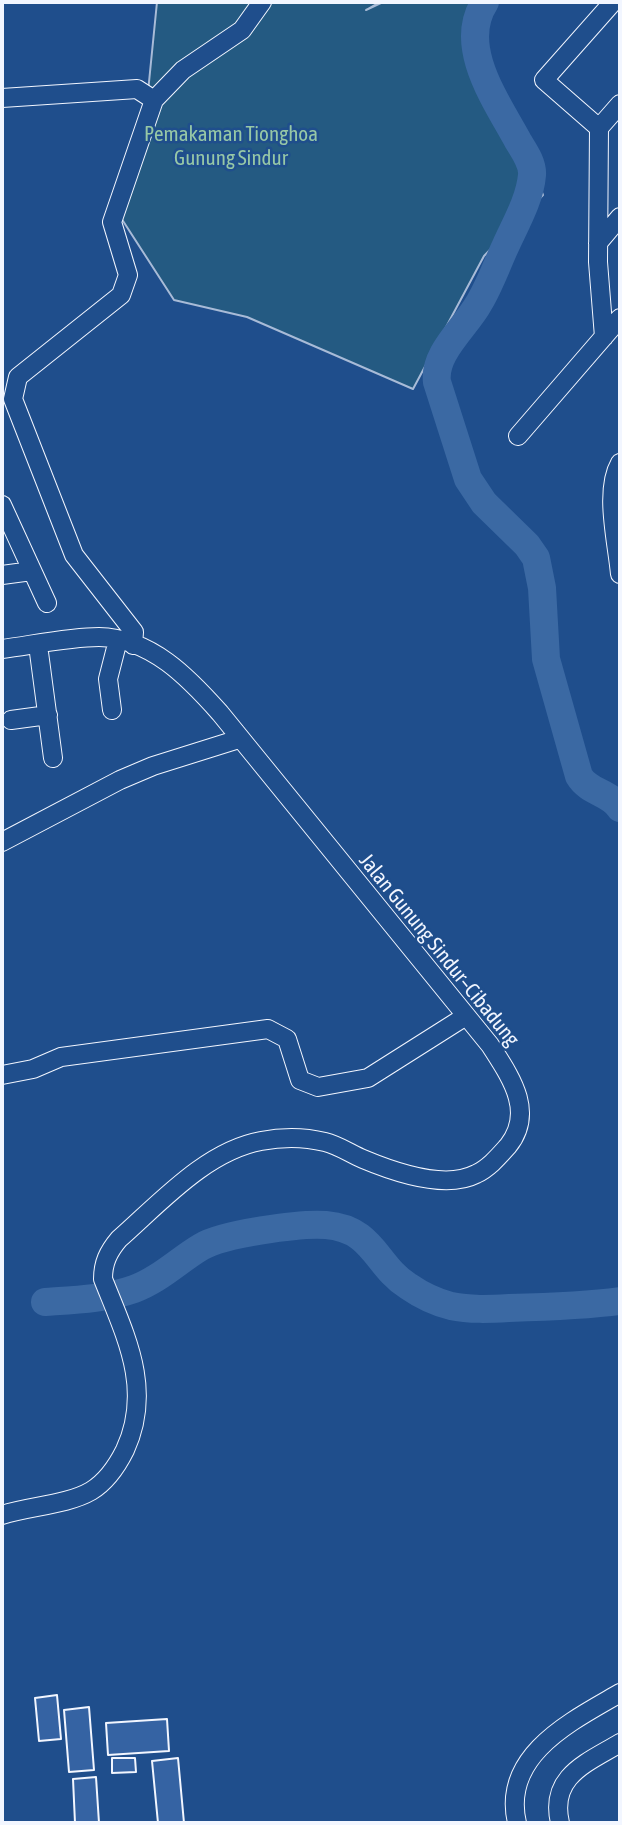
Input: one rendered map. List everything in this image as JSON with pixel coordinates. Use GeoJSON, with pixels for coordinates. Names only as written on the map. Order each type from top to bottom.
{"type":"FeatureCollection","features":[{"type":"Feature","properties":{"kind":"street"},"geometry":{"type":"LineString","coordinates":[[112,710],[108,679],[125,642],[134,632],[74,555],[7,398],[18,377],[121,295],[128,275],[112,222],[154,100],[183,71],[242,30],[262,2]]}},
{"type":"Feature","properties":{"kind":"street"},"geometry":{"type":"LineString","coordinates":[[599,128],[544,80],[612,2]]}},
{"type":"Feature","properties":{"kind":"street"},"geometry":{"type":"LineString","coordinates":[[2,98],[138,89],[154,100]]}},
{"type":"Feature","properties":{"kind":"street"},"geometry":{"type":"LineString","coordinates":[[604,337],[598,243],[599,128],[620,104]]}},
{"type":"Feature","properties":{"kind":"street"},"geometry":{"type":"LineString","coordinates":[[598,243],[620,218]]}},
{"type":"Feature","properties":{"kind":"street"},"geometry":{"type":"LineString","coordinates":[[518,436],[620,318]]}},
{"type":"Feature","properties":{"kind":"street"},"geometry":{"type":"LineString","coordinates":[[620,463],[614,473],[612,491],[620,573]]}},
{"type":"Feature","properties":{"kind":"street"},"geometry":{"type":"LineString","coordinates":[[2,505],[47,603]]}},
{"type":"Feature","properties":{"kind":"street"},"geometry":{"type":"LineString","coordinates":[[2,575],[32,571]]}},
{"type":"Feature","properties":{"kind":"street","name":"Jalan Gunung Sindur–Cibadung"},"geometry":{"type":"LineString","coordinates":[[2,649],[99,637],[125,642],[167,661],[185,676],[220,713],[490,1045],[512,1079],[521,1108],[519,1125],[511,1142],[488,1166],[463,1178],[442,1180],[389,1170],[327,1142],[305,1139],[261,1141],[237,1148],[213,1159],[196,1172],[119,1239],[106,1258],[103,1279],[135,1365],[138,1405],[129,1441],[121,1458],[111,1473],[90,1492],[2,1515]]}},
{"type":"Feature","properties":{"kind":"street"},"geometry":{"type":"LineString","coordinates":[[38,645],[52,758]]}},
{"type":"Feature","properties":{"kind":"street"},"geometry":{"type":"LineString","coordinates":[[11,720],[48,715]]}},
{"type":"Feature","properties":{"kind":"street"},"geometry":{"type":"LineString","coordinates":[[2,842],[120,780],[153,766],[239,739]]}},
{"type":"Feature","properties":{"kind":"street"},"geometry":{"type":"LineString","coordinates":[[2,1075],[33,1069],[61,1058],[268,1029],[287,1039],[300,1080],[318,1087],[368,1078],[466,1016]]}},
{"type":"Feature","properties":{"kind":"street"},"geometry":{"type":"LineString","coordinates":[[517,1823],[516,1790],[526,1763],[546,1739],[620,1693]]}},
{"type":"Feature","properties":{"kind":"street"},"geometry":{"type":"LineString","coordinates":[[561,1823],[557,1810],[563,1785],[575,1770],[620,1743]]}},
{"type":"Feature","properties":{"kind":"green space","name":"Pemakaman Tionghoa Gunung Sindur"},"geometry":{"type":"Polygon","coordinates":[[[157,2],[380,2],[366,10],[383,2],[486,2],[466,37],[474,73],[523,137],[543,195],[484,256],[413,389],[247,317],[174,300],[114,207],[146,112],[157,2]]]}},
{"type":"Feature","properties":{"kind":"building"},"geometry":{"type":"Polygon","coordinates":[[[57,1695],[61,1739],[39,1741],[35,1698],[57,1695]]]}},
{"type":"Feature","properties":{"kind":"building"},"geometry":{"type":"Polygon","coordinates":[[[89,1707],[94,1770],[69,1772],[64,1710],[89,1707]]]}},
{"type":"Feature","properties":{"kind":"building"},"geometry":{"type":"Polygon","coordinates":[[[167,1719],[169,1751],[108,1755],[106,1723],[167,1719]]]}},
{"type":"Feature","properties":{"kind":"building"},"geometry":{"type":"Polygon","coordinates":[[[112,1758],[135,1758],[136,1772],[112,1773],[112,1758]]]}},
{"type":"Feature","properties":{"kind":"building"},"geometry":{"type":"Polygon","coordinates":[[[178,1758],[184,1823],[158,1823],[152,1761],[178,1758]]]}},
{"type":"Feature","properties":{"kind":"building"},"geometry":{"type":"Polygon","coordinates":[[[96,1777],[99,1823],[75,1823],[73,1779],[96,1777]]]}},
{"type":"Feature","properties":{"kind":"waterway"},"geometry":{"type":"LineString","coordinates":[[485,2],[477,19],[477,55],[491,91],[528,157],[531,184],[526,202],[483,296],[440,361],[437,382],[468,479],[484,503],[527,545],[536,558],[542,588],[546,659],[579,776],[588,786],[611,799],[620,808]]}},
{"type":"Feature","properties":{"kind":"waterway"},"geometry":{"type":"LineString","coordinates":[[45,1302],[112,1295],[134,1289],[211,1242],[262,1230],[314,1225],[342,1228],[354,1233],[373,1249],[397,1278],[428,1298],[451,1306],[495,1309],[620,1301]]}}]}
